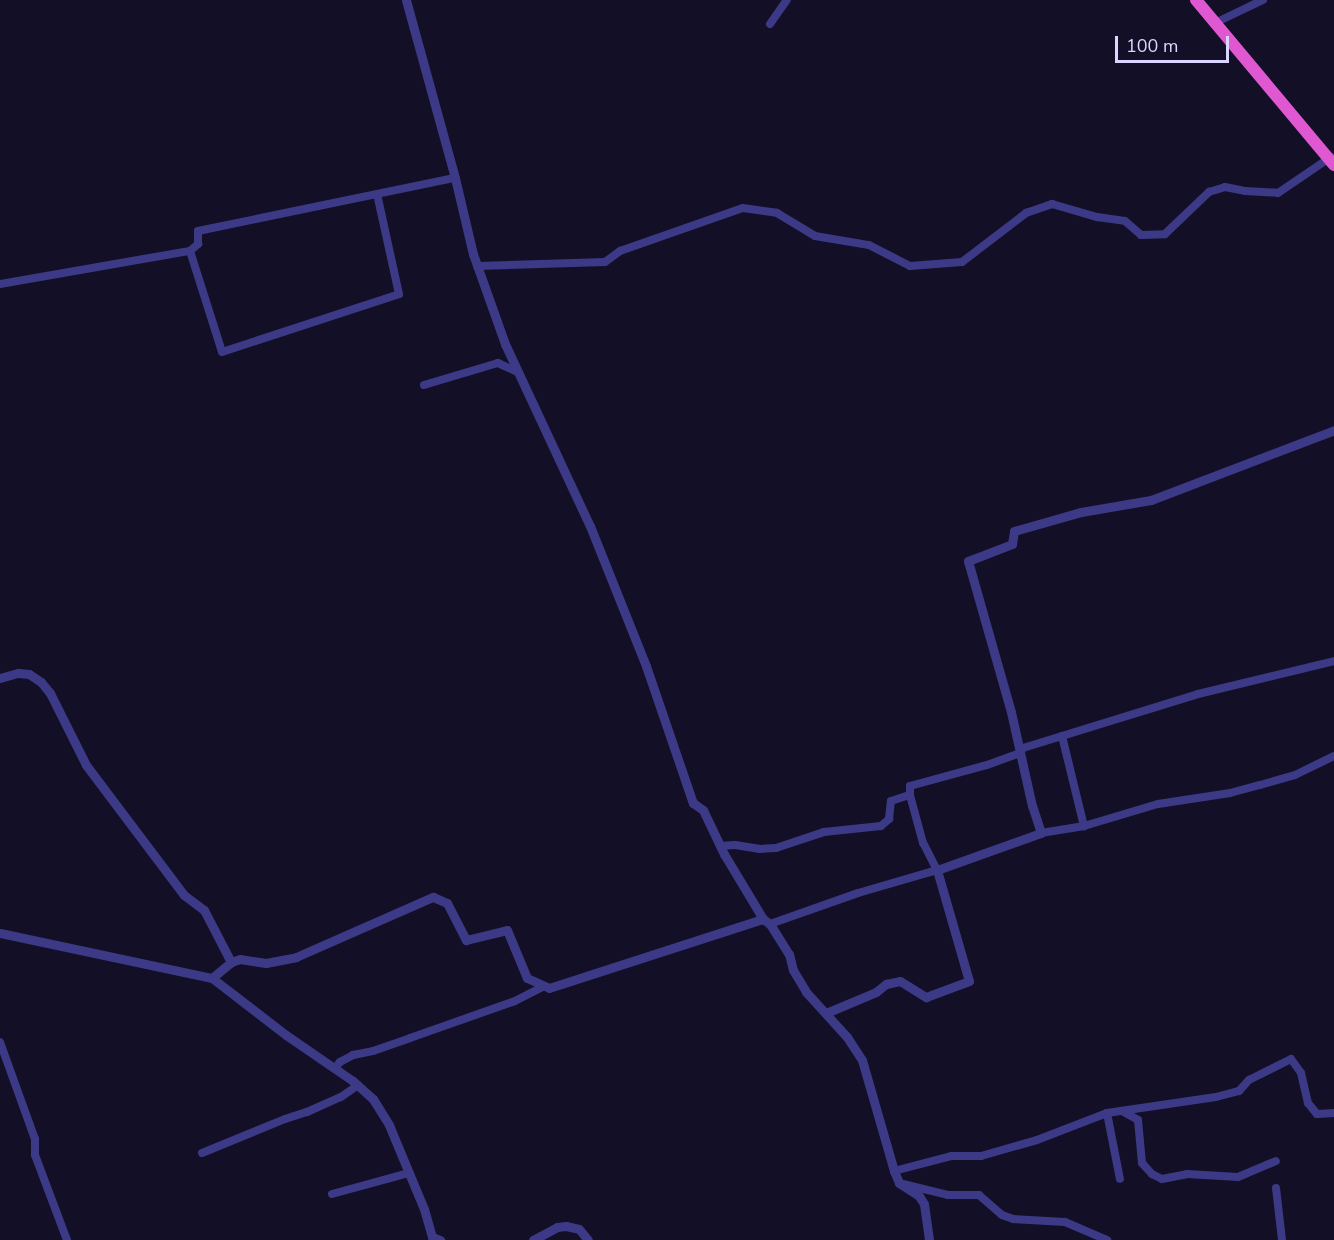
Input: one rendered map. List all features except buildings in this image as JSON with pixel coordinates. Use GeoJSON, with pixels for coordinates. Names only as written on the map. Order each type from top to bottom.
{"type":"FeatureCollection","features":[{"type":"Feature","properties":{"kind":"highway"},"geometry":{"type":"LineString","coordinates":[[1196,0],[1217,22],[1296,121],[1333,160]]}},
{"type":"Feature","properties":{"kind":"street"},"geometry":{"type":"LineString","coordinates":[[406,0],[477,266],[517,372],[590,526],[646,666],[693,803],[703,810],[720,846],[789,954],[793,970],[806,992],[847,1037],[862,1060],[894,1172],[899,1183],[919,1196],[924,1204],[929,1240]]}},
{"type":"Feature","properties":{"kind":"street"},"geometry":{"type":"LineString","coordinates":[[770,24],[787,0]]}},
{"type":"Feature","properties":{"kind":"street"},"geometry":{"type":"LineString","coordinates":[[1217,22],[1263,0]]}},
{"type":"Feature","properties":{"kind":"street"},"geometry":{"type":"LineString","coordinates":[[477,266],[605,262],[620,252],[743,208],[777,213],[815,236],[869,245],[910,266],[962,262],[1026,213],[1052,204],[1097,217],[1125,221],[1141,235],[1165,234],[1209,192],[1225,187],[1278,193],[1333,160]]}},
{"type":"Feature","properties":{"kind":"street"},"geometry":{"type":"LineString","coordinates":[[0,284],[190,251],[198,244],[198,231],[455,178]]}},
{"type":"Feature","properties":{"kind":"street"},"geometry":{"type":"LineString","coordinates":[[190,251],[222,352],[399,294],[377,194]]}},
{"type":"Feature","properties":{"kind":"street"},"geometry":{"type":"LineString","coordinates":[[424,385],[498,363],[517,372]]}},
{"type":"Feature","properties":{"kind":"street"},"geometry":{"type":"LineString","coordinates":[[1041,833],[1011,712],[968,561],[1012,544],[1014,531],[1081,512],[1151,500],[1334,430]]}},
{"type":"Feature","properties":{"kind":"street"},"geometry":{"type":"LineString","coordinates":[[826,1013],[876,992],[886,984],[900,981],[926,997],[969,981],[937,870],[924,843],[910,795],[910,786],[1020,753],[1023,748],[1198,694],[1334,662]]}},
{"type":"Feature","properties":{"kind":"street"},"geometry":{"type":"LineString","coordinates":[[0,678],[18,673],[29,674],[46,687],[86,765],[184,895],[204,910],[231,963]]}},
{"type":"Feature","properties":{"kind":"street"},"geometry":{"type":"LineString","coordinates":[[1062,736],[1084,826]]}},
{"type":"Feature","properties":{"kind":"street"},"geometry":{"type":"LineString","coordinates":[[212,978],[231,963],[240,960],[266,963],[296,957],[423,899],[438,897],[447,903],[466,940],[499,930],[507,930],[527,978],[549,988],[937,870],[1041,833],[1084,826],[1158,804],[1230,793],[1295,775],[1334,756]]}},
{"type":"Feature","properties":{"kind":"street"},"geometry":{"type":"LineString","coordinates":[[720,846],[726,844],[759,849],[776,848],[824,832],[881,826],[889,819],[891,801],[910,795]]}},
{"type":"Feature","properties":{"kind":"street"},"geometry":{"type":"LineString","coordinates":[[0,933],[212,978],[286,1035],[358,1085],[383,1112],[409,1173],[432,1237],[440,1240]]}},
{"type":"Feature","properties":{"kind":"street"},"geometry":{"type":"LineString","coordinates":[[335,1068],[344,1058],[373,1051],[515,1001],[543,987]]}},
{"type":"Feature","properties":{"kind":"street"},"geometry":{"type":"LineString","coordinates":[[0,1042],[35,1139],[35,1155],[67,1240]]}},
{"type":"Feature","properties":{"kind":"street"},"geometry":{"type":"LineString","coordinates":[[894,1172],[951,1156],[981,1156],[1037,1140],[1107,1113],[1216,1097],[1239,1091],[1249,1080],[1291,1059],[1302,1073],[1308,1103],[1317,1114],[1334,1113]]}},
{"type":"Feature","properties":{"kind":"street"},"geometry":{"type":"LineString","coordinates":[[202,1154],[307,1112],[358,1085]]}},
{"type":"Feature","properties":{"kind":"street"},"geometry":{"type":"LineString","coordinates":[[1122,1111],[1138,1120],[1142,1162],[1152,1174],[1162,1179],[1187,1174],[1238,1177],[1276,1161]]}},
{"type":"Feature","properties":{"kind":"street"},"geometry":{"type":"LineString","coordinates":[[1107,1113],[1120,1179]]}},
{"type":"Feature","properties":{"kind":"street"},"geometry":{"type":"LineString","coordinates":[[332,1194],[409,1173]]}},
{"type":"Feature","properties":{"kind":"street"},"geometry":{"type":"LineString","coordinates":[[899,1183],[948,1195],[979,1195],[1002,1215],[1013,1219],[1039,1218],[1065,1222],[1107,1240]]}},
{"type":"Feature","properties":{"kind":"street"},"geometry":{"type":"LineString","coordinates":[[1276,1188],[1282,1240]]}},
{"type":"Feature","properties":{"kind":"street"},"geometry":{"type":"LineString","coordinates":[[533,1240],[556,1227],[566,1226],[579,1228],[588,1240]]}}]}
